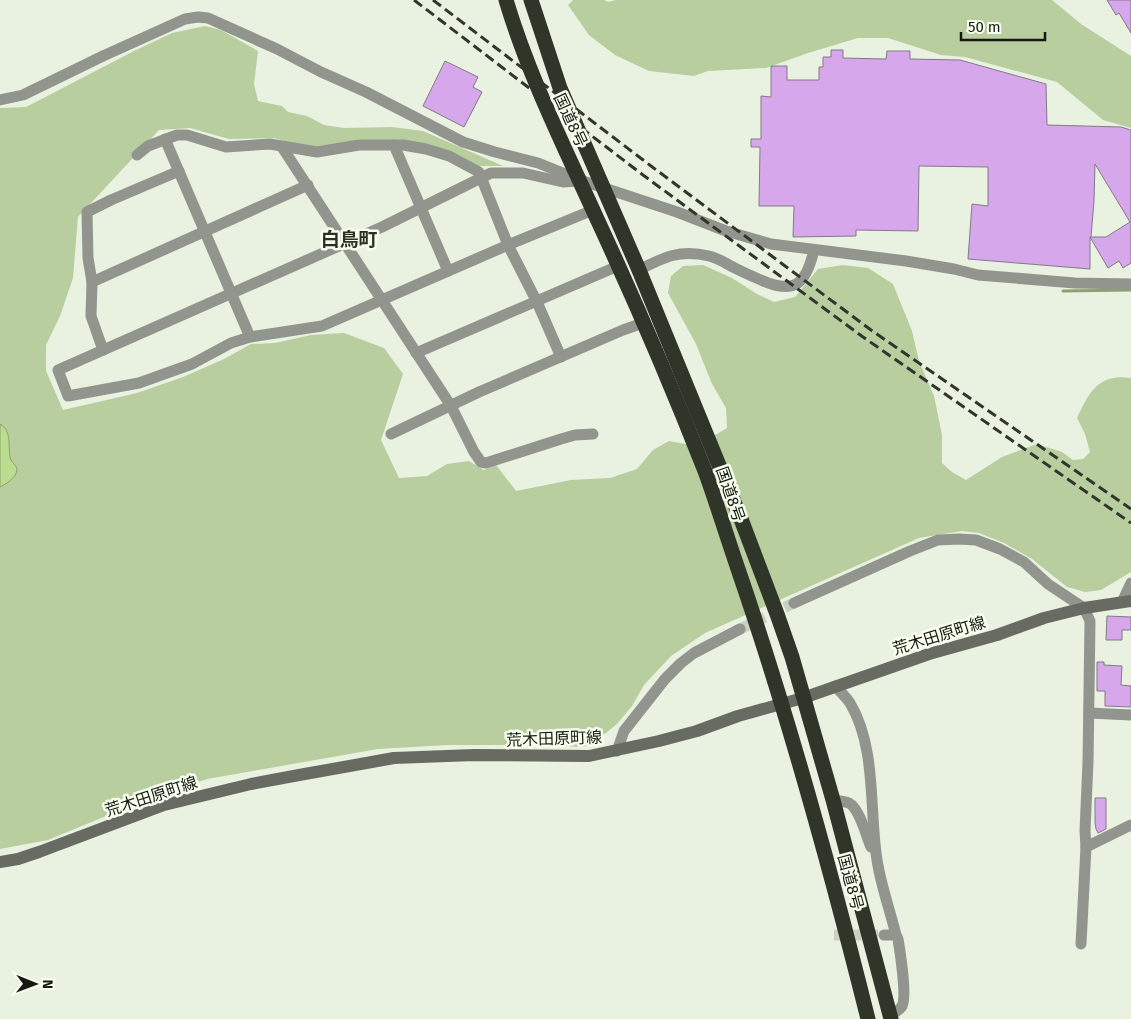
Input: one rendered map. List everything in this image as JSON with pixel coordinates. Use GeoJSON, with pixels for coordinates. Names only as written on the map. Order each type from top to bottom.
{"type":"FeatureCollection","features":[{"type":"Feature","properties":{"kind":"highway","name":"国道8号"},"geometry":{"type":"LineString","coordinates":[[506,0],[544,106],[618,266],[705,473],[765,646],[815,815],[868,1019]]}},
{"type":"Feature","properties":{"kind":"highway","name":"国道8号"},"geometry":{"type":"LineString","coordinates":[[531,0],[560,88],[639,270],[741,518],[778,614],[833,800],[891,1017]]}},
{"type":"Feature","properties":{"kind":"main road","name":"荒木田原町線"},"geometry":{"type":"LineString","coordinates":[[0,862],[18,859],[164,806],[250,784],[299,775],[394,758],[474,755],[589,756],[617,751],[698,731],[738,716],[803,698],[929,654],[997,635],[1044,618],[1084,608],[1127,601]]}},
{"type":"Feature","properties":{"kind":"street"},"geometry":{"type":"LineString","coordinates":[[0,100],[23,95],[185,19],[208,18],[366,92],[463,142],[538,163],[583,181],[677,212],[735,234],[771,244],[954,268],[978,275],[1075,283],[1131,284]]}},
{"type":"Feature","properties":{"kind":"street"},"geometry":{"type":"LineString","coordinates":[[136,155],[148,146],[165,139],[178,135],[187,135],[226,148],[270,144],[317,152],[359,146],[394,145],[414,146],[449,156],[479,172],[508,245],[560,357]]}},
{"type":"Feature","properties":{"kind":"street"},"geometry":{"type":"LineString","coordinates":[[165,139],[250,337]]}},
{"type":"Feature","properties":{"kind":"street"},"geometry":{"type":"LineString","coordinates":[[394,145],[448,271]]}},
{"type":"Feature","properties":{"kind":"street"},"geometry":{"type":"LineString","coordinates":[[282,147],[451,406],[481,462],[486,463],[575,436],[593,434]]}},
{"type":"Feature","properties":{"kind":"street"},"geometry":{"type":"LineString","coordinates":[[103,350],[91,316],[92,282],[88,258],[87,212],[178,171]]}},
{"type":"Feature","properties":{"kind":"street"},"geometry":{"type":"LineString","coordinates":[[583,181],[563,182],[524,173],[491,173],[346,243],[58,370],[68,396],[129,386],[192,364],[231,343],[250,337],[322,326],[508,245],[596,216]]}},
{"type":"Feature","properties":{"kind":"street"},"geometry":{"type":"LineString","coordinates":[[92,282],[308,185]]}},
{"type":"Feature","properties":{"kind":"street"},"geometry":{"type":"LineString","coordinates":[[639,270],[666,256],[683,253],[700,254],[721,260],[760,280],[776,287],[784,288],[795,285],[804,278],[810,267],[814,250]]}},
{"type":"Feature","properties":{"kind":"street"},"geometry":{"type":"LineString","coordinates":[[416,353],[618,266]]}},
{"type":"Feature","properties":{"kind":"street"},"geometry":{"type":"LineString","coordinates":[[390,434],[479,392],[643,323]]}},
{"type":"Feature","properties":{"kind":"street"},"geometry":{"type":"LineString","coordinates":[[794,603],[938,540],[959,539],[976,540],[1000,549],[1024,562],[1048,584],[1084,608],[1090,621],[1086,847],[1081,944]]}},
{"type":"Feature","properties":{"kind":"street"},"geometry":{"type":"LineString","coordinates":[[1127,601],[1131,583]]}},
{"type":"Feature","properties":{"kind":"street"},"geometry":{"type":"LineString","coordinates":[[617,751],[624,730],[680,663],[694,653],[740,629]]}},
{"type":"Feature","properties":{"kind":"street"},"geometry":{"type":"LineString","coordinates":[[835,686],[850,702],[862,731],[869,774],[877,861],[890,935],[900,955],[904,1003],[891,1017]]}},
{"type":"Feature","properties":{"kind":"street"},"geometry":{"type":"LineString","coordinates":[[1089,713],[1131,715]]}},
{"type":"Feature","properties":{"kind":"street"},"geometry":{"type":"LineString","coordinates":[[833,800],[852,804],[877,861]]}},
{"type":"Feature","properties":{"kind":"street"},"geometry":{"type":"LineString","coordinates":[[1086,847],[1131,825]]}},
{"type":"Feature","properties":{"kind":"shaded area"},"geometry":{"type":"Polygon","coordinates":[[[573,0],[604,0],[608,2],[616,0],[1052,0],[1081,24],[1131,56],[1131,128],[1103,120],[1057,82],[965,57],[941,55],[888,38],[858,38],[766,68],[708,71],[694,76],[649,71],[615,55],[589,35],[568,5],[573,0]]]}},
{"type":"Feature","properties":{"kind":"shaded area"},"geometry":{"type":"Polygon","coordinates":[[[205,26],[221,30],[258,51],[254,84],[258,101],[282,106],[288,112],[307,116],[324,125],[344,128],[392,127],[423,131],[503,166],[478,166],[429,146],[317,147],[299,145],[274,138],[229,139],[190,128],[159,130],[78,217],[73,278],[60,316],[46,345],[46,371],[63,410],[137,393],[183,377],[224,359],[251,344],[275,343],[311,335],[344,333],[384,348],[403,374],[381,440],[399,478],[427,476],[447,464],[469,461],[484,470],[496,465],[516,491],[571,480],[610,478],[637,469],[653,450],[669,441],[696,446],[727,428],[726,408],[712,384],[696,344],[668,293],[671,276],[683,266],[703,265],[732,278],[774,302],[795,297],[818,269],[843,265],[868,268],[893,284],[912,331],[919,361],[934,396],[942,435],[942,463],[952,472],[966,480],[1002,457],[1037,444],[1062,452],[1073,460],[1083,459],[1090,452],[1085,434],[1077,418],[1086,400],[1097,386],[1111,378],[1131,378],[1131,572],[1101,590],[1085,592],[1067,587],[1032,559],[1004,543],[979,533],[962,531],[919,538],[705,633],[671,656],[644,685],[632,706],[617,724],[584,747],[448,745],[378,749],[207,779],[133,805],[48,840],[0,849],[0,108],[26,107],[172,33],[205,26]]]}},
{"type":"Feature","properties":{"kind":"shaded area"},"geometry":{"type":"Polygon","coordinates":[[[0,424],[8,434],[10,457],[17,470],[13,478],[0,487],[0,424]]]}},
{"type":"Feature","properties":{"kind":"building"},"geometry":{"type":"Polygon","coordinates":[[[1107,0],[1131,0],[1131,33],[1119,13],[1116,15],[1107,0]]]}},
{"type":"Feature","properties":{"kind":"building"},"geometry":{"type":"Polygon","coordinates":[[[831,50],[843,50],[843,58],[886,59],[887,51],[910,51],[910,59],[960,60],[1046,84],[1047,125],[1121,127],[1131,130],[1131,263],[1123,268],[1119,261],[1108,268],[1090,237],[1090,269],[968,259],[972,204],[988,206],[988,167],[919,166],[918,231],[856,230],[856,236],[793,237],[794,206],[759,206],[760,147],[751,147],[751,139],[761,139],[761,96],[771,97],[771,66],[787,66],[787,80],[819,80],[819,67],[823,67],[823,57],[831,57],[831,50]],[[1095,164],[1091,237],[1106,237],[1130,222],[1095,164]]]}},
{"type":"Feature","properties":{"kind":"building"},"geometry":{"type":"Polygon","coordinates":[[[445,61],[478,77],[473,87],[482,92],[464,127],[423,106],[445,61]]]}},
{"type":"Feature","properties":{"kind":"building"},"geometry":{"type":"Polygon","coordinates":[[[1107,616],[1131,617],[1131,630],[1122,630],[1122,640],[1106,640],[1107,616]]]}},
{"type":"Feature","properties":{"kind":"building"},"geometry":{"type":"Polygon","coordinates":[[[1097,662],[1104,662],[1104,665],[1122,666],[1121,685],[1131,686],[1131,707],[1105,706],[1105,691],[1097,691],[1097,662]]]}},
{"type":"Feature","properties":{"kind":"building"},"geometry":{"type":"Polygon","coordinates":[[[1095,798],[1106,798],[1106,829],[1098,833],[1095,823],[1095,798]]]}},
{"type":"Feature","properties":{"kind":"waterway"},"geometry":{"type":"LineString","coordinates":[[1063,291],[1131,290]]}},
{"type":"Feature","properties":{"kind":"tunnel"},"geometry":{"type":"LineString","coordinates":[[740,629],[794,603]]}},
{"type":"Feature","properties":{"kind":"tunnel"},"geometry":{"type":"LineString","coordinates":[[834,935],[884,935]]}},
{"type":"Feature","properties":{"kind":"railway"},"geometry":{"type":"LineString","coordinates":[[414,0],[643,175],[863,337],[1131,523]]}},
{"type":"Feature","properties":{"kind":"railway"},"geometry":{"type":"LineString","coordinates":[[433,0],[871,330],[1131,509]]}},
{"type":"Feature","properties":{"kind":"district","name":"白鳥町"},"geometry":{"type":"Point","coordinates":[349,239]}}]}
